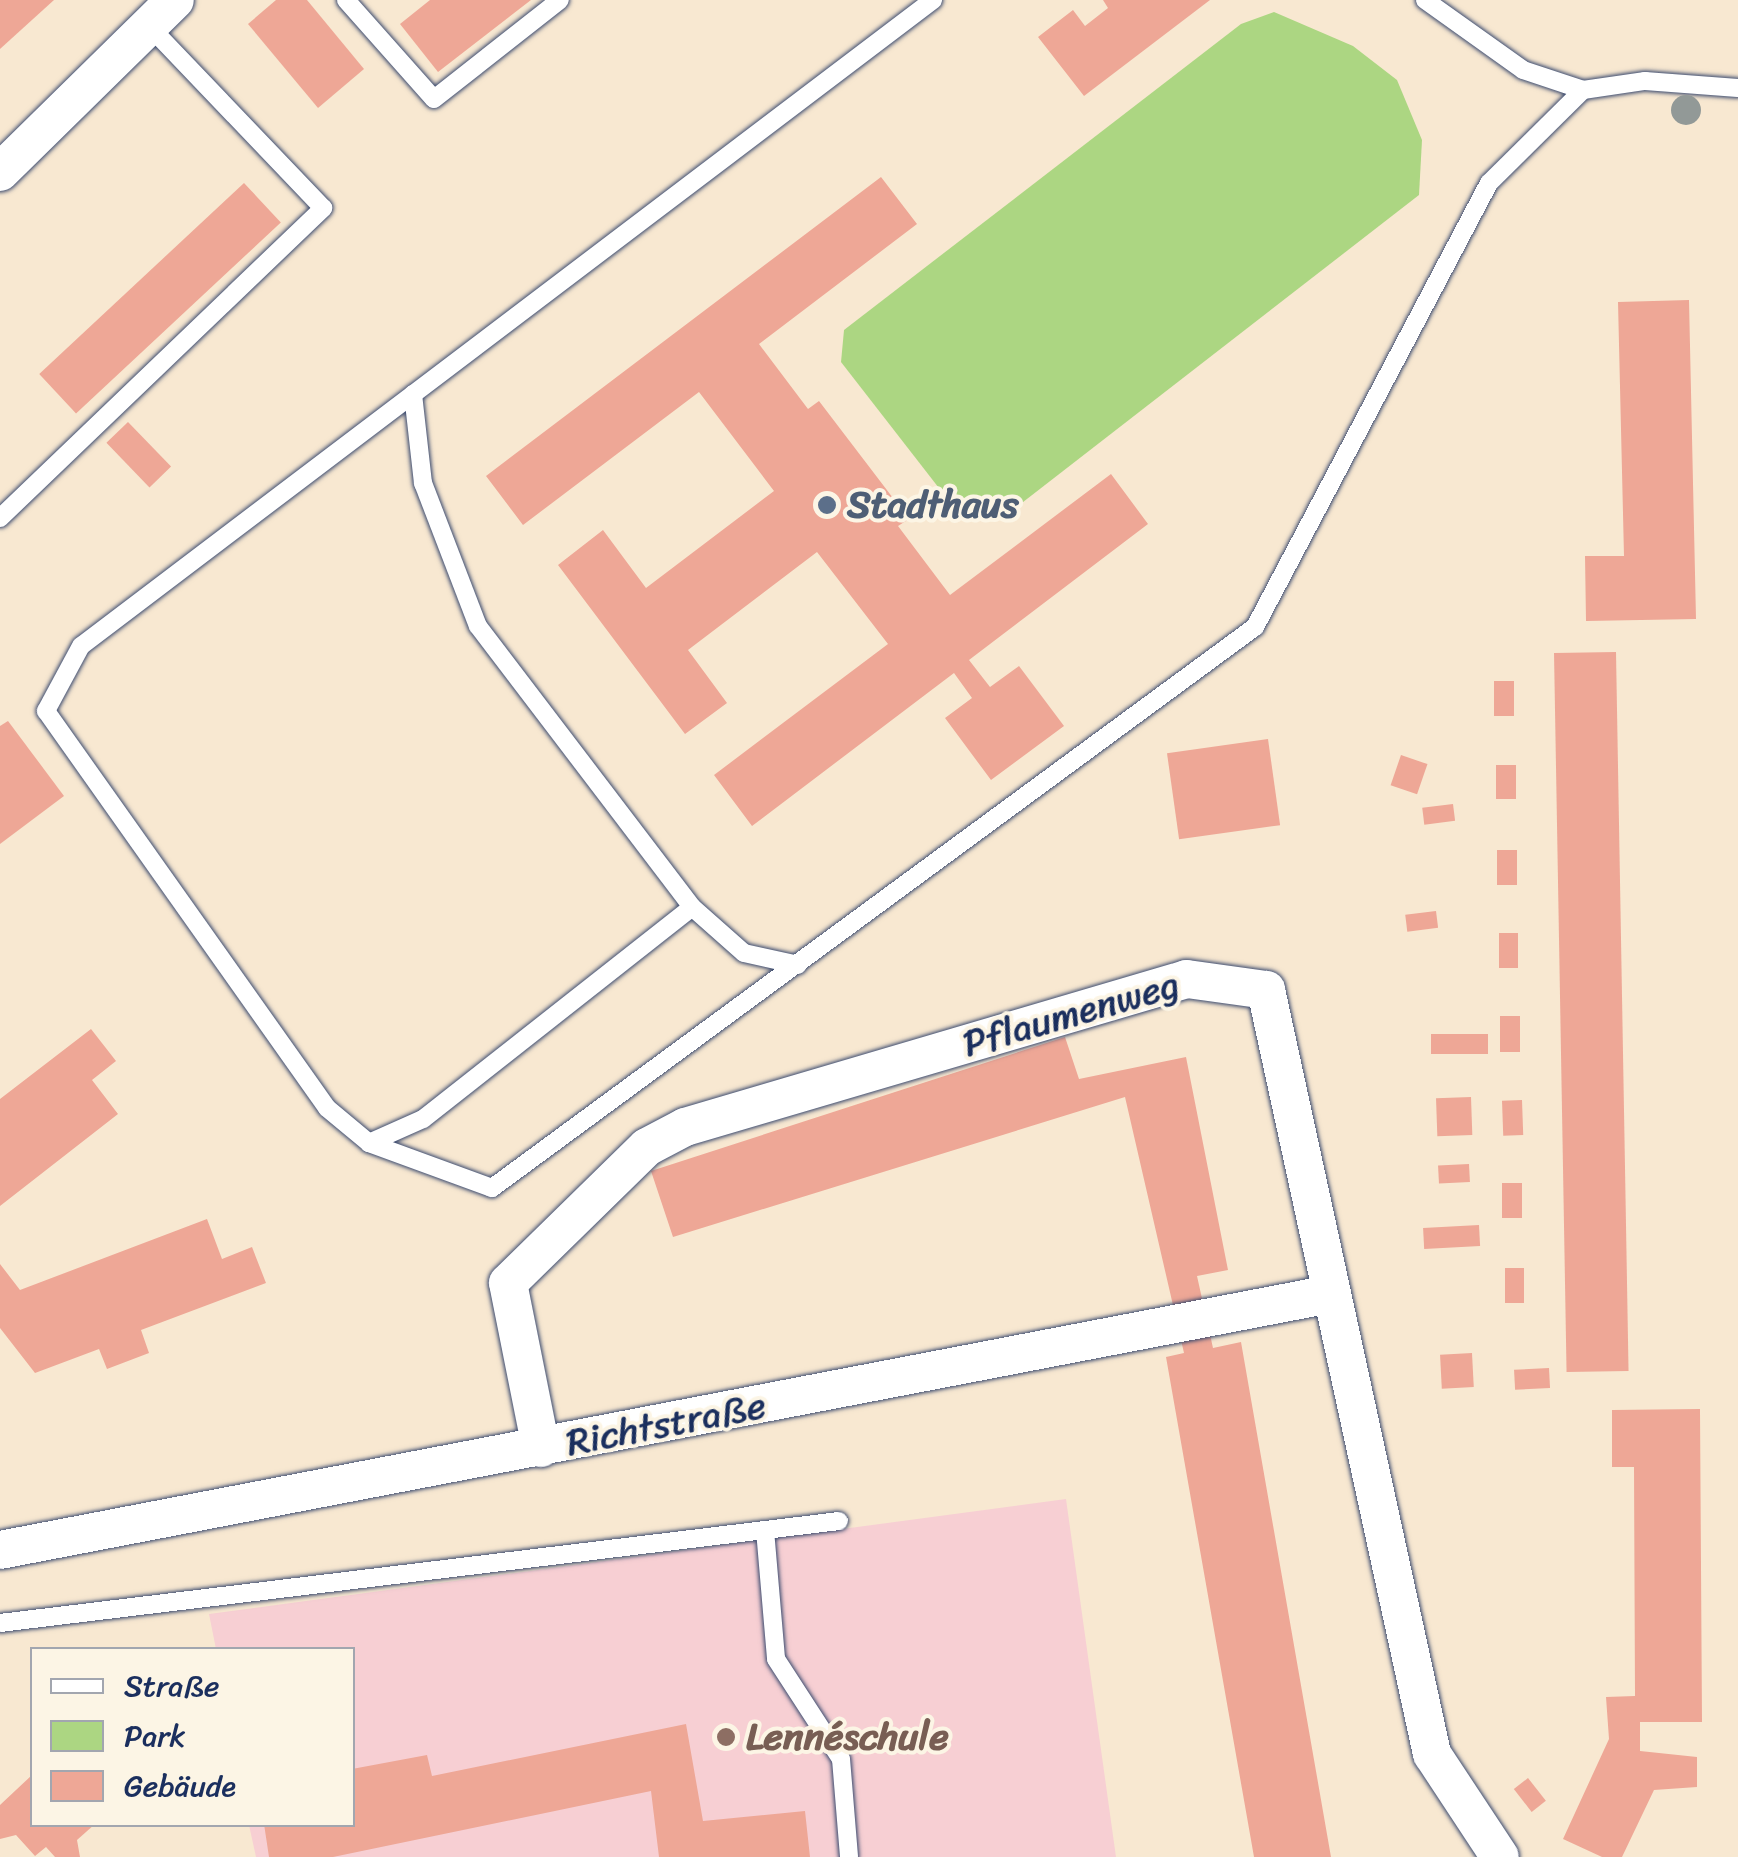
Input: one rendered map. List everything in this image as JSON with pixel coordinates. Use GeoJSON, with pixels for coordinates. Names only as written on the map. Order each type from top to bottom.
{"type":"FeatureCollection","features":[{"type":"Feature","properties":{"kind":"street"},"geometry":{"type":"LineString","coordinates":[[0,172],[162,13]]}},
{"type":"Feature","properties":{"kind":"street","name":"Pflaumenweg"},"geometry":{"type":"LineString","coordinates":[[541,1448],[508,1283],[646,1147],[685,1127],[1186,979],[1266,990],[1432,1754],[1500,1857]]}},
{"type":"Feature","properties":{"kind":"street","name":"Richtstraße"},"geometry":{"type":"LineString","coordinates":[[0,1550],[1331,1294]]}},
{"type":"Feature","properties":{"kind":"lane"},"geometry":{"type":"LineString","coordinates":[[346,0],[434,100],[560,0]]}},
{"type":"Feature","properties":{"kind":"lane"},"geometry":{"type":"LineString","coordinates":[[933,0],[80,646],[46,711],[328,1108],[370,1142],[492,1188],[1254,626],[1488,183],[1582,90]]}},
{"type":"Feature","properties":{"kind":"lane"},"geometry":{"type":"LineString","coordinates":[[1425,0],[1524,70],[1582,90],[1645,81],[1738,88]]}},
{"type":"Feature","properties":{"kind":"lane"},"geometry":{"type":"LineString","coordinates":[[0,518],[323,208],[162,13]]}},
{"type":"Feature","properties":{"kind":"lane"},"geometry":{"type":"LineString","coordinates":[[412,394],[423,483],[478,626],[692,908],[744,953],[798,965]]}},
{"type":"Feature","properties":{"kind":"lane"},"geometry":{"type":"LineString","coordinates":[[370,1142],[422,1120],[692,908]]}},
{"type":"Feature","properties":{"kind":"lane"},"geometry":{"type":"LineString","coordinates":[[0,1623],[839,1521]]}},
{"type":"Feature","properties":{"kind":"lane"},"geometry":{"type":"LineString","coordinates":[[764,1530],[776,1659],[841,1760],[849,1857]]}},
{"type":"Feature","properties":{"kind":"shaded area","name":"Lennéschule"},"geometry":{"type":"Polygon","coordinates":[[[1066,1499],[1116,1857],[256,1857],[249,1827],[355,1827],[355,1647],[216,1647],[209,1614],[1066,1499]]]}},
{"type":"Feature","properties":{"kind":"green space"},"geometry":{"type":"Polygon","coordinates":[[[1274,12],[1353,46],[1397,80],[1422,140],[1419,195],[1000,520],[963,519],[841,362],[844,330],[1241,24],[1274,12]]]}},
{"type":"Feature","properties":{"kind":"building"},"geometry":{"type":"Polygon","coordinates":[[[0,0],[54,0],[0,49],[0,0]]]}},
{"type":"Feature","properties":{"kind":"building"},"geometry":{"type":"Polygon","coordinates":[[[276,0],[307,0],[364,69],[318,108],[248,24],[276,0]]]}},
{"type":"Feature","properties":{"kind":"building"},"geometry":{"type":"Polygon","coordinates":[[[430,0],[531,0],[438,72],[400,24],[430,0]]]}},
{"type":"Feature","properties":{"kind":"building"},"geometry":{"type":"Polygon","coordinates":[[[1103,0],[1210,0],[1084,96],[1038,37],[1073,10],[1085,26],[1108,8],[1103,0]]]}},
{"type":"Feature","properties":{"kind":"building","name":"Stadthaus"},"geometry":{"type":"Polygon","coordinates":[[[881,177],[917,224],[759,344],[808,409],[819,401],[909,519],[898,526],[950,595],[1111,474],[1148,524],[969,660],[990,687],[1019,666],[1064,726],[991,780],[945,718],[972,698],[954,673],[752,826],[714,775],[888,644],[817,552],[688,650],[727,703],[685,734],[558,565],[603,530],[646,588],[774,491],[699,392],[523,525],[486,476],[881,177]]]}},
{"type":"Feature","properties":{"kind":"building"},"geometry":{"type":"Polygon","coordinates":[[[244,183],[281,222],[76,413],[39,374],[244,183]]]}},
{"type":"Feature","properties":{"kind":"building"},"geometry":{"type":"Polygon","coordinates":[[[1689,300],[1696,619],[1586,621],[1585,556],[1624,556],[1618,302],[1689,300]]]}},
{"type":"Feature","properties":{"kind":"building"},"geometry":{"type":"Polygon","coordinates":[[[128,422],[171,467],[149,487],[106,443],[128,422]]]}},
{"type":"Feature","properties":{"kind":"building"},"geometry":{"type":"Polygon","coordinates":[[[1616,652],[1629,1371],[1567,1372],[1554,653],[1616,652]]]}},
{"type":"Feature","properties":{"kind":"building"},"geometry":{"type":"Polygon","coordinates":[[[1494,681],[1514,681],[1514,716],[1494,716],[1494,681]]]}},
{"type":"Feature","properties":{"kind":"building"},"geometry":{"type":"Polygon","coordinates":[[[8,721],[64,796],[0,844],[0,726],[8,721]]]}},
{"type":"Feature","properties":{"kind":"building"},"geometry":{"type":"Polygon","coordinates":[[[1268,739],[1280,825],[1179,839],[1167,753],[1268,739]]]}},
{"type":"Feature","properties":{"kind":"building"},"geometry":{"type":"Polygon","coordinates":[[[1401,755],[1427,764],[1417,794],[1391,785],[1401,755]]]}},
{"type":"Feature","properties":{"kind":"building"},"geometry":{"type":"Polygon","coordinates":[[[1496,765],[1516,765],[1516,799],[1496,799],[1496,765]]]}},
{"type":"Feature","properties":{"kind":"building"},"geometry":{"type":"Polygon","coordinates":[[[1453,804],[1455,821],[1424,825],[1422,808],[1453,804]]]}},
{"type":"Feature","properties":{"kind":"building"},"geometry":{"type":"Polygon","coordinates":[[[1497,850],[1517,850],[1517,885],[1497,885],[1497,850]]]}},
{"type":"Feature","properties":{"kind":"building"},"geometry":{"type":"Polygon","coordinates":[[[1436,911],[1438,928],[1407,932],[1405,915],[1436,911]]]}},
{"type":"Feature","properties":{"kind":"building"},"geometry":{"type":"Polygon","coordinates":[[[1499,933],[1518,933],[1518,968],[1499,968],[1499,933]]]}},
{"type":"Feature","properties":{"kind":"building"},"geometry":{"type":"Polygon","coordinates":[[[1500,1016],[1520,1016],[1520,1052],[1500,1052],[1500,1016]]]}},
{"type":"Feature","properties":{"kind":"building"},"geometry":{"type":"Polygon","coordinates":[[[91,1029],[116,1061],[92,1080],[118,1114],[0,1206],[0,1099],[91,1029]]]}},
{"type":"Feature","properties":{"kind":"building"},"geometry":{"type":"Polygon","coordinates":[[[1431,1034],[1488,1034],[1488,1054],[1431,1054],[1431,1034]]]}},
{"type":"Feature","properties":{"kind":"building"},"geometry":{"type":"Polygon","coordinates":[[[1065,1037],[1079,1079],[1186,1057],[1228,1270],[1197,1276],[1213,1348],[1241,1342],[1331,1857],[1254,1857],[1166,1357],[1184,1353],[1125,1097],[673,1237],[651,1171],[1065,1037]]]}},
{"type":"Feature","properties":{"kind":"building"},"geometry":{"type":"Polygon","coordinates":[[[1471,1097],[1472,1135],[1437,1136],[1436,1098],[1471,1097]]]}},
{"type":"Feature","properties":{"kind":"building"},"geometry":{"type":"Polygon","coordinates":[[[1522,1100],[1523,1135],[1503,1136],[1502,1101],[1522,1100]]]}},
{"type":"Feature","properties":{"kind":"building"},"geometry":{"type":"Polygon","coordinates":[[[1469,1164],[1470,1182],[1439,1184],[1438,1166],[1469,1164]]]}},
{"type":"Feature","properties":{"kind":"building"},"geometry":{"type":"Polygon","coordinates":[[[1502,1183],[1522,1183],[1522,1218],[1502,1218],[1502,1183]]]}},
{"type":"Feature","properties":{"kind":"building"},"geometry":{"type":"Polygon","coordinates":[[[207,1219],[222,1259],[252,1247],[266,1283],[141,1330],[149,1353],[107,1369],[99,1349],[35,1373],[0,1328],[0,1264],[20,1290],[207,1219]]]}},
{"type":"Feature","properties":{"kind":"building"},"geometry":{"type":"Polygon","coordinates":[[[1479,1225],[1480,1246],[1424,1249],[1423,1228],[1479,1225]]]}},
{"type":"Feature","properties":{"kind":"building"},"geometry":{"type":"Polygon","coordinates":[[[1505,1268],[1524,1268],[1524,1303],[1505,1303],[1505,1268]]]}},
{"type":"Feature","properties":{"kind":"building"},"geometry":{"type":"Polygon","coordinates":[[[1472,1353],[1474,1387],[1442,1389],[1440,1355],[1472,1353]]]}},
{"type":"Feature","properties":{"kind":"building"},"geometry":{"type":"Polygon","coordinates":[[[1549,1368],[1550,1388],[1515,1390],[1514,1370],[1549,1368]]]}},
{"type":"Feature","properties":{"kind":"building"},"geometry":{"type":"Polygon","coordinates":[[[1700,1409],[1702,1722],[1640,1722],[1640,1751],[1697,1757],[1697,1787],[1654,1790],[1622,1857],[1602,1857],[1563,1839],[1609,1739],[1606,1697],[1635,1696],[1634,1467],[1612,1467],[1612,1410],[1700,1409]]]}},
{"type":"Feature","properties":{"kind":"building"},"geometry":{"type":"Polygon","coordinates":[[[686,1724],[703,1821],[805,1811],[810,1857],[659,1857],[651,1791],[333,1857],[269,1857],[264,1827],[355,1827],[355,1768],[427,1755],[432,1776],[686,1724]]]}},
{"type":"Feature","properties":{"kind":"building"},"geometry":{"type":"Polygon","coordinates":[[[30,1777],[30,1827],[92,1827],[77,1840],[80,1857],[55,1857],[46,1847],[35,1856],[16,1835],[0,1839],[0,1805],[30,1777]]]}},
{"type":"Feature","properties":{"kind":"building"},"geometry":{"type":"Polygon","coordinates":[[[1528,1778],[1546,1801],[1532,1812],[1514,1789],[1528,1778]]]}},
{"type":"Feature","properties":{"kind":"place","name":"Stadthaus"},"geometry":{"type":"Point","coordinates":[827,505]}},
{"type":"Feature","properties":{"kind":"place","name":"Lennéschule"},"geometry":{"type":"Point","coordinates":[726,1737]}}]}
